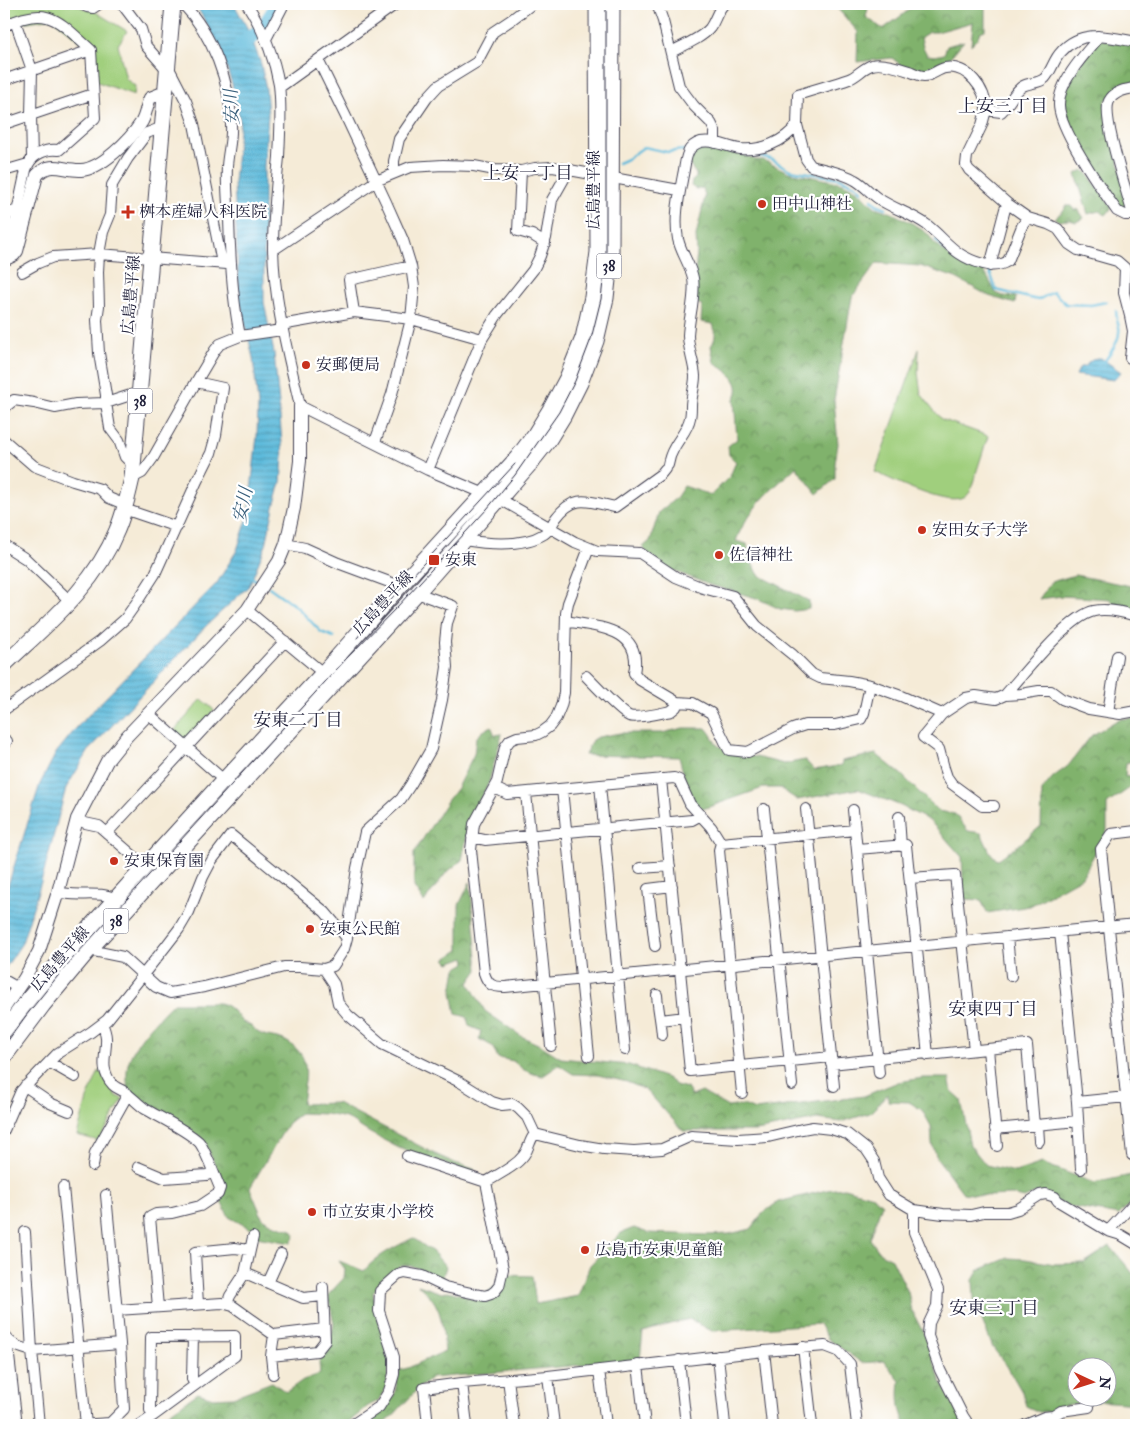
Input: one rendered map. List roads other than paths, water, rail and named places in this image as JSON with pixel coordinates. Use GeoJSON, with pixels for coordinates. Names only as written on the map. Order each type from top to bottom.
{"type":"FeatureCollection","features":[{"type":"Feature","properties":{"kind":"main road","name":"広島豊平線"},"geometry":{"type":"LineString","coordinates":[[4,665],[70,601],[90,578],[107,552],[125,507],[133,472],[173,4]]}},
{"type":"Feature","properties":{"kind":"main road","name":"広島豊平線"},"geometry":{"type":"LineString","coordinates":[[4,1057],[43,1005],[89,950],[417,593],[500,499],[548,441],[564,415],[580,383],[596,341],[606,298],[611,253],[605,176],[597,4]]}},
{"type":"Feature","properties":{"kind":"main road","name":"広島豊平線"},"geometry":{"type":"LineString","coordinates":[[4,1031],[78,940],[324,673],[400,586],[517,458],[551,408],[567,378],[583,338],[592,297],[605,176],[612,4]]}},
{"type":"Feature","properties":{"kind":"street"},"geometry":{"type":"LineString","coordinates":[[80,4],[93,8],[99,4]]}},
{"type":"Feature","properties":{"kind":"street"},"geometry":{"type":"LineString","coordinates":[[122,4],[141,29],[146,46],[168,72],[171,72],[186,101],[194,124],[226,264],[235,313],[242,336]]}},
{"type":"Feature","properties":{"kind":"street"},"geometry":{"type":"LineString","coordinates":[[184,4],[212,45],[227,89],[230,106],[232,126],[227,166],[226,264]]}},
{"type":"Feature","properties":{"kind":"street"},"geometry":{"type":"LineString","coordinates":[[4,1008],[12,984],[24,980],[39,951],[58,892],[77,819],[106,761],[127,736],[247,610],[279,561],[286,544],[294,508],[300,461],[300,406],[281,329],[273,250],[281,109],[279,85],[274,62],[266,39],[247,4]]}},
{"type":"Feature","properties":{"kind":"street"},"geometry":{"type":"LineString","coordinates":[[266,39],[284,4]]}},
{"type":"Feature","properties":{"kind":"street"},"geometry":{"type":"LineString","coordinates":[[279,85],[280,87],[396,4]]}},
{"type":"Feature","properties":{"kind":"street"},"geometry":{"type":"LineString","coordinates":[[394,173],[394,161],[399,139],[427,98],[445,82],[477,62],[493,32],[532,4]]}},
{"type":"Feature","properties":{"kind":"street"},"geometry":{"type":"LineString","coordinates":[[657,4],[680,86],[694,106],[711,123],[715,131],[715,143]]}},
{"type":"Feature","properties":{"kind":"street"},"geometry":{"type":"LineString","coordinates":[[671,52],[705,33],[711,27],[718,11],[724,4]]}},
{"type":"Feature","properties":{"kind":"street"},"geometry":{"type":"LineString","coordinates":[[4,26],[15,21],[40,15],[52,18],[91,50],[95,118],[58,150],[38,154],[30,162],[4,171]]}},
{"type":"Feature","properties":{"kind":"street"},"geometry":{"type":"LineString","coordinates":[[5,259],[30,162],[32,70],[15,21]]}},
{"type":"Feature","properties":{"kind":"street"},"geometry":{"type":"LineString","coordinates":[[1098,36],[1070,74],[1061,92],[1058,103],[1060,117],[1085,163],[1117,211],[1125,215],[1135,215],[1114,145],[1107,114],[1109,102],[1116,93],[1136,88]]}},
{"type":"Feature","properties":{"kind":"street"},"geometry":{"type":"LineString","coordinates":[[986,110],[1001,112],[1020,88],[1039,82],[1044,78],[1061,52],[1082,37],[1111,37],[1136,42]]}},
{"type":"Feature","properties":{"kind":"street"},"geometry":{"type":"LineString","coordinates":[[4,80],[91,50]]}},
{"type":"Feature","properties":{"kind":"street"},"geometry":{"type":"LineString","coordinates":[[318,60],[348,118],[403,240],[411,266],[414,287],[411,319],[392,394],[374,442]]}},
{"type":"Feature","properties":{"kind":"street"},"geometry":{"type":"LineString","coordinates":[[1028,218],[1022,226],[1008,261],[999,266],[990,266],[972,261],[958,254],[927,225],[879,199],[855,180],[843,174],[811,166],[806,159],[797,125],[798,95],[851,78],[872,65],[887,66],[923,76],[944,68],[964,71],[978,85],[986,105],[982,125],[967,156],[966,165],[969,170],[1008,204],[1028,218],[1058,229],[1069,244],[1078,250],[1117,261],[1125,268],[1124,293],[1133,331],[1130,358],[1136,359]]}},
{"type":"Feature","properties":{"kind":"street"},"geometry":{"type":"LineString","coordinates":[[5,259],[14,255],[17,251],[37,175],[41,170],[52,167],[83,170],[102,162],[122,145],[140,124],[144,118],[146,106],[150,98],[165,92]]}},
{"type":"Feature","properties":{"kind":"street"},"geometry":{"type":"LineString","coordinates":[[4,124],[94,94]]}},
{"type":"Feature","properties":{"kind":"street"},"geometry":{"type":"LineString","coordinates":[[464,540],[496,543],[516,542],[544,534],[551,528],[555,519],[576,501],[615,508],[662,474],[674,448],[687,428],[691,416],[695,376],[688,336],[693,279],[682,252],[676,220],[679,190],[689,150],[699,143],[715,143],[740,149],[752,149],[774,144],[785,138],[797,125]]}},
{"type":"Feature","properties":{"kind":"street"},"geometry":{"type":"LineString","coordinates":[[163,126],[147,133],[128,158],[112,185],[110,215],[103,232],[99,254],[99,306],[97,320],[99,353],[106,403],[110,428],[120,440],[125,457],[133,472],[142,473],[153,458],[220,344],[242,336],[354,312],[411,319],[482,339]]}},
{"type":"Feature","properties":{"kind":"street"},"geometry":{"type":"LineString","coordinates":[[273,250],[376,181],[410,167],[474,166],[495,170],[521,171],[553,167],[679,190]]}},
{"type":"Feature","properties":{"kind":"street"},"geometry":{"type":"LineString","coordinates":[[428,470],[482,339],[497,315],[533,270],[545,243],[552,200],[570,170]]}},
{"type":"Feature","properties":{"kind":"street"},"geometry":{"type":"LineString","coordinates":[[521,171],[518,231],[545,243]]}},
{"type":"Feature","properties":{"kind":"street"},"geometry":{"type":"LineString","coordinates":[[990,266],[1008,204]]}},
{"type":"Feature","properties":{"kind":"street"},"geometry":{"type":"LineString","coordinates":[[4,214],[18,210]]}},
{"type":"Feature","properties":{"kind":"street"},"geometry":{"type":"LineString","coordinates":[[22,272],[53,257],[99,254],[226,264]]}},
{"type":"Feature","properties":{"kind":"street"},"geometry":{"type":"LineString","coordinates":[[354,312],[349,280],[411,266]]}},
{"type":"Feature","properties":{"kind":"street"},"geometry":{"type":"LineString","coordinates":[[4,710],[92,646],[125,618],[155,574],[211,453],[216,435],[223,388],[196,382]]}},
{"type":"Feature","properties":{"kind":"street"},"geometry":{"type":"LineString","coordinates":[[4,408],[14,400],[55,408],[76,404],[106,403],[140,392]]}},
{"type":"Feature","properties":{"kind":"street"},"geometry":{"type":"LineString","coordinates":[[300,406],[428,470],[500,499],[575,542],[597,551],[640,553],[676,576],[703,588],[733,596],[757,626],[812,674],[820,678],[870,685],[942,714]]}},
{"type":"Feature","properties":{"kind":"street"},"geometry":{"type":"LineString","coordinates":[[4,440],[34,466],[100,489],[109,498],[125,507],[176,527]]}},
{"type":"Feature","properties":{"kind":"street"},"geometry":{"type":"LineString","coordinates":[[286,544],[305,548],[338,563],[400,586]]}},
{"type":"Feature","properties":{"kind":"street"},"geometry":{"type":"LineString","coordinates":[[4,545],[26,559],[70,601]]}},
{"type":"Feature","properties":{"kind":"street"},"geometry":{"type":"LineString","coordinates":[[589,548],[568,602],[562,706],[550,726],[542,732],[510,740],[505,747],[495,788],[474,824],[472,850],[484,973],[486,980],[491,985],[496,987],[581,980],[1136,924]]}},
{"type":"Feature","properties":{"kind":"street"},"geometry":{"type":"LineString","coordinates":[[78,940],[89,950],[123,958],[156,987],[170,992],[204,987],[284,967],[324,969],[333,966],[344,949],[347,938],[357,868],[365,832],[401,799],[411,784],[431,748],[442,700],[446,667],[445,642],[447,622],[453,606],[417,593]]}},
{"type":"Feature","properties":{"kind":"street"},"geometry":{"type":"LineString","coordinates":[[247,610],[324,673]]}},
{"type":"Feature","properties":{"kind":"street"},"geometry":{"type":"LineString","coordinates":[[1005,695],[1056,638],[1070,624],[1081,617],[1094,611],[1106,610],[1120,611],[1136,616]]}},
{"type":"Feature","properties":{"kind":"street"},"geometry":{"type":"LineString","coordinates":[[566,621],[604,628],[621,634],[632,645],[636,665],[634,673],[640,680],[677,702],[693,703],[711,713],[729,750],[748,752],[793,728],[805,725],[835,725],[861,718],[864,713],[870,685]]}},
{"type":"Feature","properties":{"kind":"street"},"geometry":{"type":"LineString","coordinates":[[107,833],[286,641]]}},
{"type":"Feature","properties":{"kind":"street"},"geometry":{"type":"LineString","coordinates":[[1108,712],[1117,656]]}},
{"type":"Feature","properties":{"kind":"street"},"geometry":{"type":"LineString","coordinates":[[586,676],[629,716],[636,717],[671,711],[676,707],[677,702]]}},
{"type":"Feature","properties":{"kind":"street"},"geometry":{"type":"LineString","coordinates":[[994,806],[982,806],[952,784],[944,768],[939,749],[923,737],[942,714],[966,698],[976,696],[996,698],[1005,695],[1039,691],[1051,691],[1062,699],[1089,709],[1120,714],[1136,711]]}},
{"type":"Feature","properties":{"kind":"street"},"geometry":{"type":"LineString","coordinates":[[150,714],[235,790]]}},
{"type":"Feature","properties":{"kind":"street"},"geometry":{"type":"LineString","coordinates":[[495,788],[507,794],[661,779],[674,778],[679,780],[690,804],[711,827],[721,843],[719,850],[742,1092]]}},
{"type":"Feature","properties":{"kind":"street"},"geometry":{"type":"LineString","coordinates":[[661,779],[690,1071],[790,1061],[878,1058],[928,1052]]}},
{"type":"Feature","properties":{"kind":"street"},"geometry":{"type":"LineString","coordinates":[[600,785],[625,1050]]}},
{"type":"Feature","properties":{"kind":"street"},"geometry":{"type":"LineString","coordinates":[[562,789],[589,1056]]}},
{"type":"Feature","properties":{"kind":"street"},"geometry":{"type":"LineString","coordinates":[[526,793],[551,1046]]}},
{"type":"Feature","properties":{"kind":"street"},"geometry":{"type":"LineString","coordinates":[[764,809],[792,1085]]}},
{"type":"Feature","properties":{"kind":"street"},"geometry":{"type":"LineString","coordinates":[[806,809],[834,1086]]}},
{"type":"Feature","properties":{"kind":"street"},"geometry":{"type":"LineString","coordinates":[[853,810],[879,1073]]}},
{"type":"Feature","properties":{"kind":"street"},"geometry":{"type":"LineString","coordinates":[[472,837],[485,840],[567,833],[692,820],[701,815]]}},
{"type":"Feature","properties":{"kind":"street"},"geometry":{"type":"LineString","coordinates":[[899,817],[901,846]]}},
{"type":"Feature","properties":{"kind":"street"},"geometry":{"type":"LineString","coordinates":[[77,819],[99,826],[145,866]]}},
{"type":"Feature","properties":{"kind":"street"},"geometry":{"type":"LineString","coordinates":[[721,843],[855,830]]}},
{"type":"Feature","properties":{"kind":"street"},"geometry":{"type":"LineString","coordinates":[[1132,1155],[1131,1097],[1101,849],[1111,834],[1136,830]]}},
{"type":"Feature","properties":{"kind":"street"},"geometry":{"type":"LineString","coordinates":[[4,1130],[25,1086],[58,1053],[107,1020],[179,929],[189,912],[212,860],[232,834],[325,912],[347,938]]}},
{"type":"Feature","properties":{"kind":"street"},"geometry":{"type":"LineString","coordinates":[[857,849],[906,845],[928,1055],[1027,1045],[1039,1141]]}},
{"type":"Feature","properties":{"kind":"street"},"geometry":{"type":"LineString","coordinates":[[640,868],[670,866]]}},
{"type":"Feature","properties":{"kind":"street"},"geometry":{"type":"LineString","coordinates":[[910,878],[955,875],[974,1050]]}},
{"type":"Feature","properties":{"kind":"street"},"geometry":{"type":"LineString","coordinates":[[654,946],[648,889],[672,886]]}},
{"type":"Feature","properties":{"kind":"street"},"geometry":{"type":"LineString","coordinates":[[58,892],[68,895],[109,895],[115,899]]}},
{"type":"Feature","properties":{"kind":"street"},"geometry":{"type":"LineString","coordinates":[[1060,932],[1082,1169]]}},
{"type":"Feature","properties":{"kind":"street"},"geometry":{"type":"LineString","coordinates":[[1007,937],[1011,976]]}},
{"type":"Feature","properties":{"kind":"street"},"geometry":{"type":"LineString","coordinates":[[324,969],[334,984],[338,1003],[348,1015],[382,1044],[460,1082],[492,1102],[502,1105],[512,1104],[527,1117],[535,1134]]}},
{"type":"Feature","properties":{"kind":"street"},"geometry":{"type":"LineString","coordinates":[[656,995],[662,1034]]}},
{"type":"Feature","properties":{"kind":"street"},"geometry":{"type":"LineString","coordinates":[[661,1020],[685,1017]]}},
{"type":"Feature","properties":{"kind":"street"},"geometry":{"type":"LineString","coordinates":[[102,1024],[106,1032],[103,1066],[107,1077],[115,1087],[128,1094],[146,1109],[201,1143],[220,1188],[218,1194],[200,1206],[172,1213],[156,1214],[150,1217],[158,1307]]}},
{"type":"Feature","properties":{"kind":"street"},"geometry":{"type":"LineString","coordinates":[[988,1049],[997,1146]]}},
{"type":"Feature","properties":{"kind":"street"},"geometry":{"type":"LineString","coordinates":[[48,1062],[75,1077]]}},
{"type":"Feature","properties":{"kind":"street"},"geometry":{"type":"LineString","coordinates":[[25,1086],[50,1103],[69,1111]]}},
{"type":"Feature","properties":{"kind":"street"},"geometry":{"type":"LineString","coordinates":[[93,1166],[95,1153],[128,1094]]}},
{"type":"Feature","properties":{"kind":"street"},"geometry":{"type":"LineString","coordinates":[[1076,1102],[1131,1097]]}},
{"type":"Feature","properties":{"kind":"street"},"geometry":{"type":"LineString","coordinates":[[995,1128],[1078,1121]]}},
{"type":"Feature","properties":{"kind":"street"},"geometry":{"type":"LineString","coordinates":[[535,1134],[580,1145],[634,1152],[662,1149],[691,1136],[768,1137],[813,1127],[831,1129],[847,1134],[866,1149],[874,1161],[878,1178],[890,1195],[914,1210],[942,1214],[971,1215],[984,1212],[1008,1212],[1018,1209],[1040,1195],[1046,1194],[1055,1196],[1058,1201],[1108,1231],[1121,1235],[1136,1244]]}},
{"type":"Feature","properties":{"kind":"street"},"geometry":{"type":"LineString","coordinates":[[407,1156],[486,1182],[509,1169],[523,1157],[529,1148],[531,1138],[535,1134]]}},
{"type":"Feature","properties":{"kind":"street"},"geometry":{"type":"LineString","coordinates":[[138,1167],[164,1178],[207,1175],[213,1172]]}},
{"type":"Feature","properties":{"kind":"street"},"geometry":{"type":"LineString","coordinates":[[352,1425],[379,1407],[389,1391],[394,1374],[394,1357],[379,1311],[380,1291],[389,1282],[398,1275],[406,1273],[432,1280],[445,1287],[485,1296],[491,1294],[499,1286],[503,1270],[486,1182]]}},
{"type":"Feature","properties":{"kind":"street"},"geometry":{"type":"LineString","coordinates":[[63,1187],[86,1425]]}},
{"type":"Feature","properties":{"kind":"street"},"geometry":{"type":"LineString","coordinates":[[80,1425],[110,1423],[124,1409],[106,1195]]}},
{"type":"Feature","properties":{"kind":"street"},"geometry":{"type":"LineString","coordinates":[[1108,1231],[1136,1201]]}},
{"type":"Feature","properties":{"kind":"street"},"geometry":{"type":"LineString","coordinates":[[914,1210],[914,1232],[938,1290],[937,1306],[930,1324],[928,1336],[940,1370],[969,1425]]}},
{"type":"Feature","properties":{"kind":"street"},"geometry":{"type":"LineString","coordinates":[[25,1232],[32,1351],[40,1425]]}},
{"type":"Feature","properties":{"kind":"street"},"geometry":{"type":"LineString","coordinates":[[227,1304],[245,1273],[253,1237]]}},
{"type":"Feature","properties":{"kind":"street"},"geometry":{"type":"LineString","coordinates":[[198,1304],[196,1252],[235,1248],[250,1250]]}},
{"type":"Feature","properties":{"kind":"street"},"geometry":{"type":"LineString","coordinates":[[268,1283],[281,1254]]}},
{"type":"Feature","properties":{"kind":"street"},"geometry":{"type":"LineString","coordinates":[[245,1273],[303,1298],[323,1291],[325,1341],[317,1351],[271,1356]]}},
{"type":"Feature","properties":{"kind":"street"},"geometry":{"type":"LineString","coordinates":[[117,1310],[222,1303],[233,1306],[274,1334],[324,1330]]}},
{"type":"Feature","properties":{"kind":"street"},"geometry":{"type":"LineString","coordinates":[[273,1374],[271,1356],[274,1334]]}},
{"type":"Feature","properties":{"kind":"street"},"geometry":{"type":"LineString","coordinates":[[193,1336],[192,1379],[195,1385]]}},
{"type":"Feature","properties":{"kind":"street"},"geometry":{"type":"LineString","coordinates":[[140,1425],[153,1416],[235,1356],[235,1336],[151,1337],[150,1410],[153,1416]]}},
{"type":"Feature","properties":{"kind":"street"},"geometry":{"type":"LineString","coordinates":[[5,1338],[18,1347],[32,1351],[120,1344]]}},
{"type":"Feature","properties":{"kind":"street"},"geometry":{"type":"LineString","coordinates":[[5,1338],[17,1425]]}},
{"type":"Feature","properties":{"kind":"street"},"geometry":{"type":"LineString","coordinates":[[428,1425],[424,1388],[825,1346],[838,1352],[850,1364],[857,1425]]}},
{"type":"Feature","properties":{"kind":"street"},"geometry":{"type":"LineString","coordinates":[[803,1347],[812,1425]]}},
{"type":"Feature","properties":{"kind":"street"},"geometry":{"type":"LineString","coordinates":[[764,1351],[772,1425]]}},
{"type":"Feature","properties":{"kind":"street"},"geometry":{"type":"LineString","coordinates":[[718,1356],[726,1425]]}},
{"type":"Feature","properties":{"kind":"street"},"geometry":{"type":"LineString","coordinates":[[679,1360],[686,1425]]}},
{"type":"Feature","properties":{"kind":"street"},"geometry":{"type":"LineString","coordinates":[[638,1365],[645,1425]]}},
{"type":"Feature","properties":{"kind":"street"},"geometry":{"type":"LineString","coordinates":[[599,1370],[606,1425]]}},
{"type":"Feature","properties":{"kind":"street"},"geometry":{"type":"LineString","coordinates":[[548,1376],[554,1425]]}},
{"type":"Feature","properties":{"kind":"street"},"geometry":{"type":"LineString","coordinates":[[508,1379],[514,1425]]}},
{"type":"Feature","properties":{"kind":"street"},"geometry":{"type":"LineString","coordinates":[[462,1383],[467,1425]]}},
{"type":"Feature","properties":{"kind":"street"},"geometry":{"type":"LineString","coordinates":[[1025,1425],[1044,1417],[1053,1416],[1061,1411],[1089,1407]]}},
{"type":"Feature","properties":{"kind":"water"},"geometry":{"type":"Polygon","coordinates":[[[194,4],[234,4],[249,31],[261,64],[266,89],[268,115],[264,166],[264,302],[274,353],[279,404],[283,457],[281,482],[266,545],[249,586],[207,625],[90,749],[66,788],[44,872],[22,943],[4,970],[4,898],[40,784],[56,753],[78,726],[217,583],[237,550],[248,517],[257,436],[258,404],[253,358],[239,297],[234,182],[240,120],[232,84],[220,47],[194,4]]]}},
{"type":"Feature","properties":{"kind":"water"},"geometry":{"type":"Polygon","coordinates":[[[1096,358],[1101,358],[1121,372],[1114,380],[1076,375],[1080,367],[1085,367],[1096,358]]]}},
{"type":"Feature","properties":{"kind":"waterway"},"geometry":{"type":"LineString","coordinates":[[240,46],[263,28],[278,4]]}},
{"type":"Feature","properties":{"kind":"waterway"},"geometry":{"type":"LineString","coordinates":[[696,149],[708,146]]}},
{"type":"Feature","properties":{"kind":"waterway"},"geometry":{"type":"LineString","coordinates":[[618,163],[644,147],[667,152],[684,150]]}},
{"type":"Feature","properties":{"kind":"waterway"},"geometry":{"type":"LineString","coordinates":[[748,153],[771,159],[790,170],[840,178],[855,185],[862,191]]}},
{"type":"Feature","properties":{"kind":"waterway"},"geometry":{"type":"LineString","coordinates":[[872,199],[876,204],[886,208]]}},
{"type":"Feature","properties":{"kind":"waterway"},"geometry":{"type":"LineString","coordinates":[[936,240],[951,253]]}},
{"type":"Feature","properties":{"kind":"waterway"},"geometry":{"type":"LineString","coordinates":[[989,269],[996,290],[1038,300],[1053,292],[1066,304],[1091,305],[1106,302]]}},
{"type":"Feature","properties":{"kind":"waterway"},"geometry":{"type":"LineString","coordinates":[[1128,301],[1136,300]]}},
{"type":"Feature","properties":{"kind":"waterway"},"geometry":{"type":"LineString","coordinates":[[1105,361],[1115,345],[1119,332],[1116,311]]}},
{"type":"Feature","properties":{"kind":"waterway"},"geometry":{"type":"LineString","coordinates":[[250,576],[257,581]]}},
{"type":"Feature","properties":{"kind":"waterway"},"geometry":{"type":"LineString","coordinates":[[269,587],[298,608],[321,632],[334,637]]}},
{"type":"Feature","properties":{"kind":"tram line"},"geometry":{"type":"LineString","coordinates":[[4,1046],[65,967],[346,659],[397,607],[487,509],[515,475],[559,412],[575,381],[591,339],[601,299],[606,255],[606,4]]}},
{"type":"Feature","properties":{"kind":"tram line"},"geometry":{"type":"LineString","coordinates":[[357,638],[515,464]]}},
{"type":"Feature","properties":{"kind":"place","name":"田中山神社"},"geometry":{"type":"Point","coordinates":[762,204]}},
{"type":"Feature","properties":{"kind":"place","name":"桝本産婦人科医院"},"geometry":{"type":"Point","coordinates":[128,212]}},
{"type":"Feature","properties":{"kind":"place","name":"安郵便局"},"geometry":{"type":"Point","coordinates":[306,365]}},
{"type":"Feature","properties":{"kind":"place","name":"安田女子大学"},"geometry":{"type":"Point","coordinates":[922,530]}},
{"type":"Feature","properties":{"kind":"place","name":"佐信神社"},"geometry":{"type":"Point","coordinates":[719,555]}},
{"type":"Feature","properties":{"kind":"place","name":"安東"},"geometry":{"type":"Point","coordinates":[434,560]}},
{"type":"Feature","properties":{"kind":"place","name":"安東保育園"},"geometry":{"type":"Point","coordinates":[114,861]}},
{"type":"Feature","properties":{"kind":"place","name":"安東公民館"},"geometry":{"type":"Point","coordinates":[310,929]}},
{"type":"Feature","properties":{"kind":"place","name":"市立安東小学校"},"geometry":{"type":"Point","coordinates":[312,1212]}},
{"type":"Feature","properties":{"kind":"place","name":"広島市安東児童館"},"geometry":{"type":"Point","coordinates":[585,1250]}},
{"type":"Feature","properties":{"kind":"district","name":"上安三丁目"},"geometry":{"type":"Point","coordinates":[1003,106]}},
{"type":"Feature","properties":{"kind":"district","name":"上安一丁目"},"geometry":{"type":"Point","coordinates":[528,173]}},
{"type":"Feature","properties":{"kind":"district","name":"安東二丁目"},"geometry":{"type":"Point","coordinates":[298,720]}},
{"type":"Feature","properties":{"kind":"district","name":"安東四丁目"},"geometry":{"type":"Point","coordinates":[993,1009]}},
{"type":"Feature","properties":{"kind":"district","name":"安東三丁目"},"geometry":{"type":"Point","coordinates":[994,1308]}},
{"type":"Feature","properties":{"kind":"water label","name":"安川"},"geometry":{"type":"Point","coordinates":[232,107]}},
{"type":"Feature","properties":{"kind":"water label","name":"安川"},"geometry":{"type":"Point","coordinates":[243,505]}}]}
